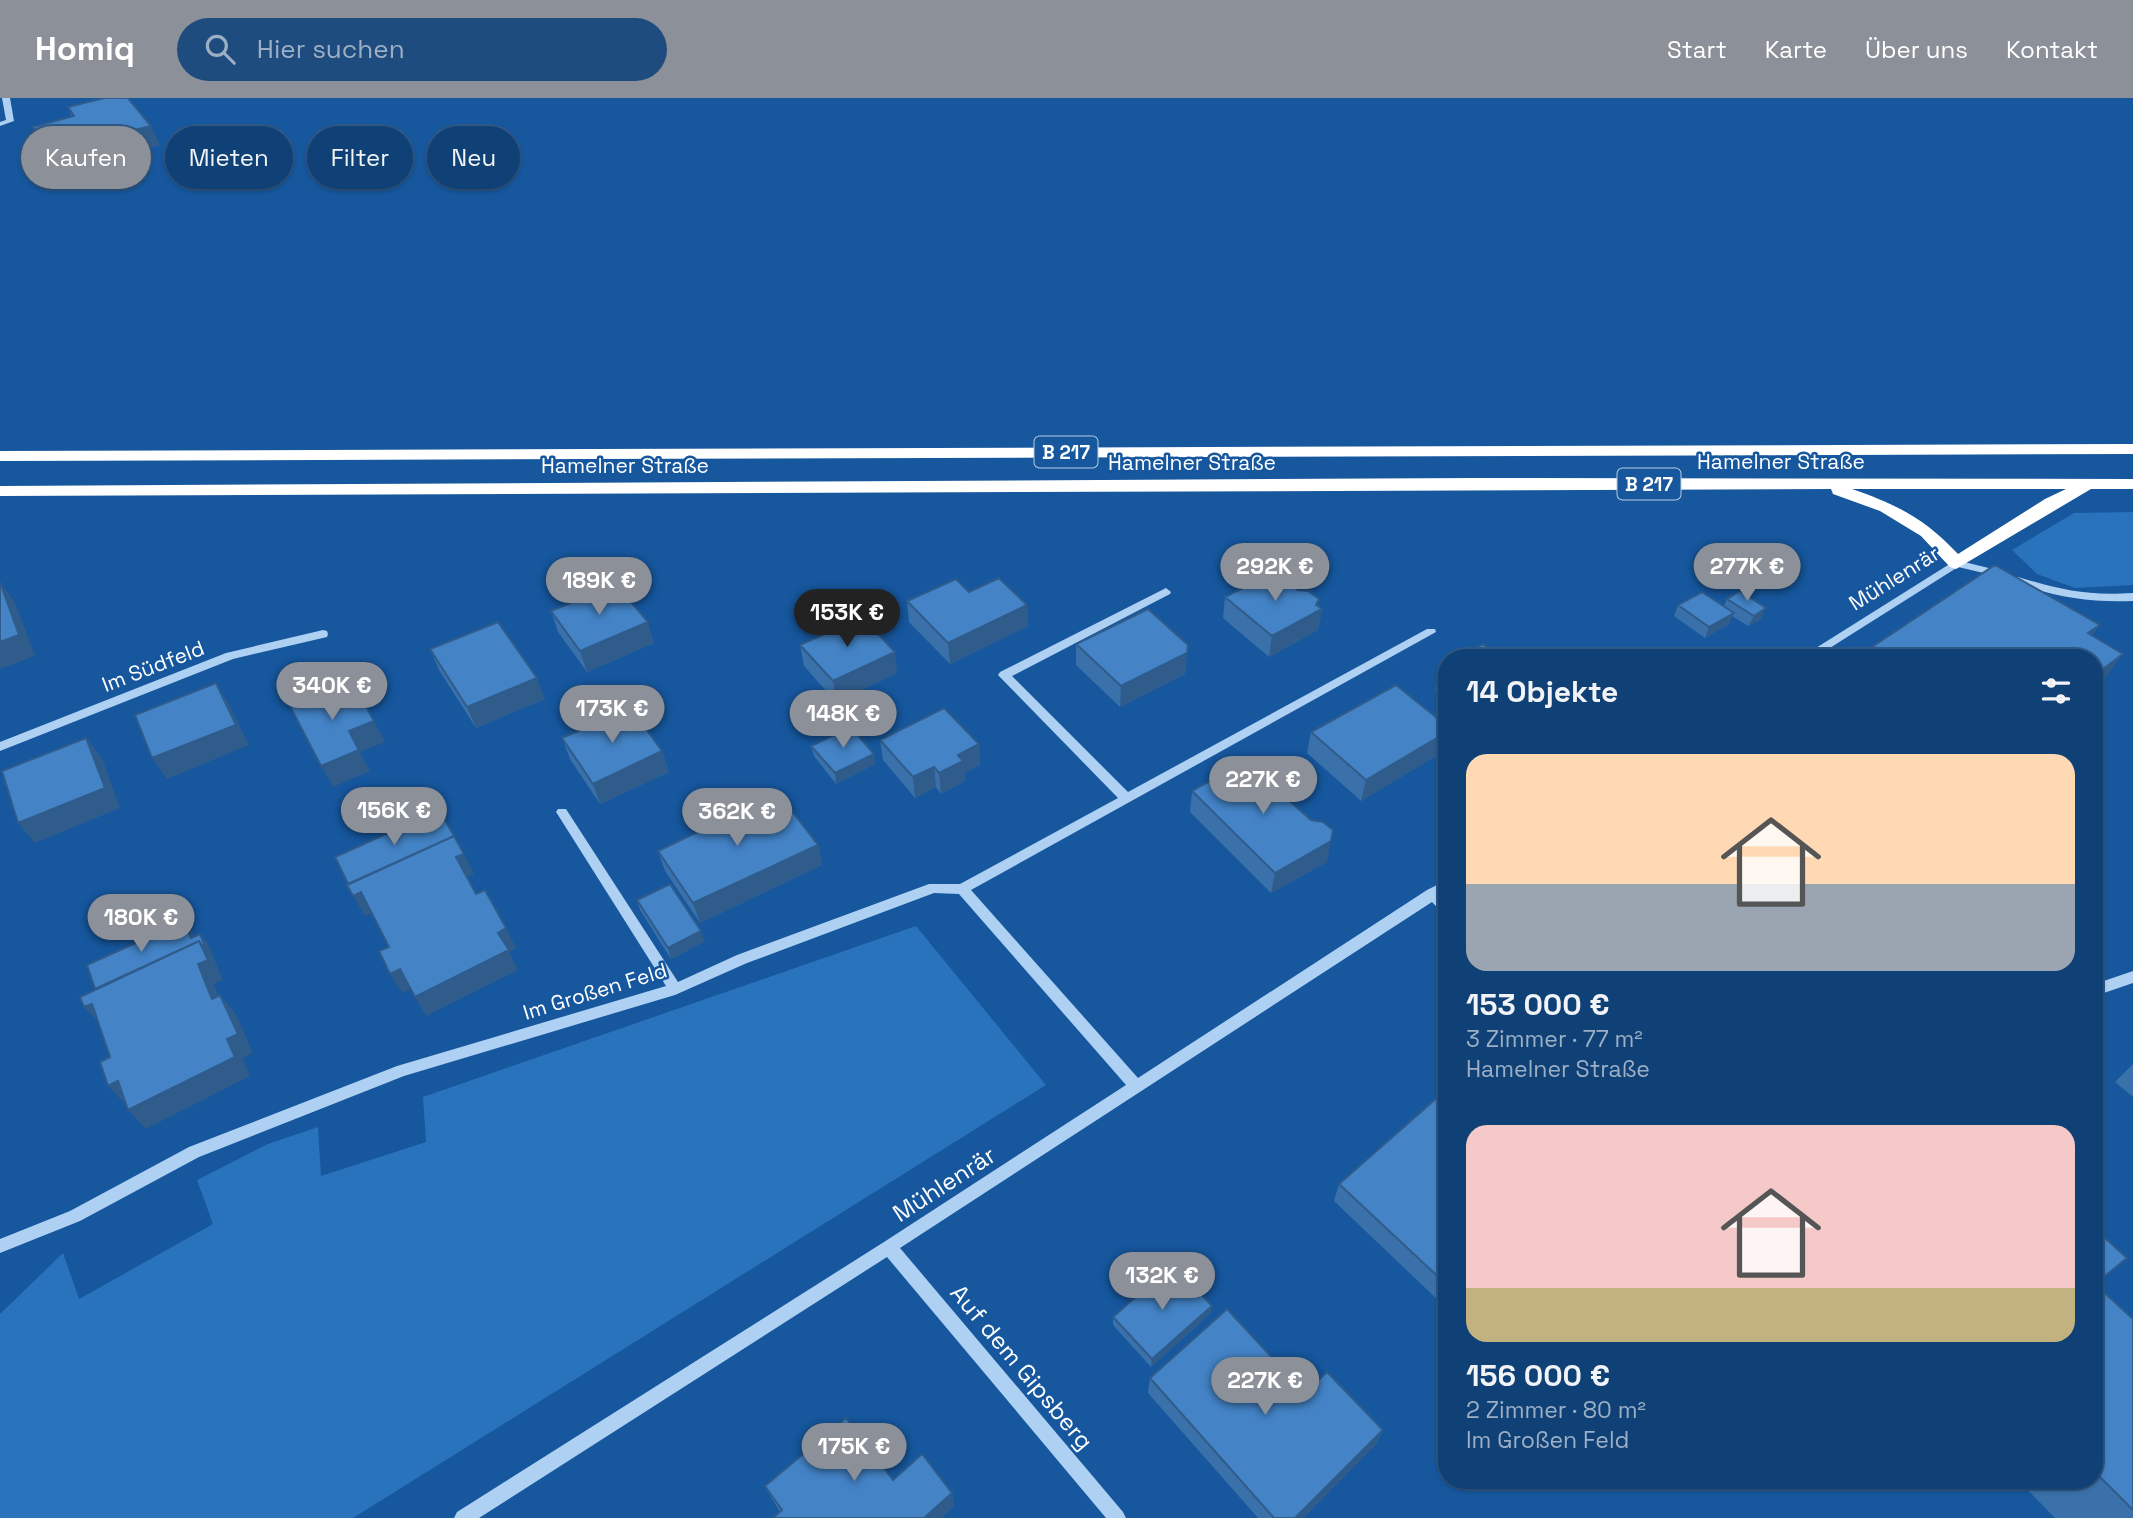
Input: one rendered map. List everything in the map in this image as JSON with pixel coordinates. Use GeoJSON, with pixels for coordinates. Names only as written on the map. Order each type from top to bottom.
{"type":"FeatureCollection","features":[{"type":"Feature","properties":{"kind":"highway","name":"B 217"},"geometry":{"type":"LineString","coordinates":[[0,456],[2133,449]]}},
{"type":"Feature","properties":{"kind":"highway","name":"Hamelner Straße"},"geometry":{"type":"LineString","coordinates":[[0,491],[1475,483],[2133,484]]}},
{"type":"Feature","properties":{"kind":"highway"},"geometry":{"type":"LineString","coordinates":[[1824,484],[1885,507],[1927,532],[1956,563],[2051,503],[2091,484]]}},
{"type":"Feature","properties":{"kind":"street"},"geometry":{"type":"LineString","coordinates":[[0,124],[10,121],[6,98]]}},
{"type":"Feature","properties":{"kind":"street","name":"Mühlenrär"},"geometry":{"type":"LineString","coordinates":[[1820,649],[1956,563],[1997,572],[2035,587],[2095,600],[2133,597]]}},
{"type":"Feature","properties":{"kind":"street"},"geometry":{"type":"LineString","coordinates":[[1127,799],[1004,675],[1166,592]]}},
{"type":"Feature","properties":{"kind":"street"},"geometry":{"type":"LineString","coordinates":[[1137,1087],[962,889],[1431,632]]}},
{"type":"Feature","properties":{"kind":"street","name":"Im Südfeld"},"geometry":{"type":"LineString","coordinates":[[0,747],[230,656],[323,634]]}},
{"type":"Feature","properties":{"kind":"street"},"geometry":{"type":"LineString","coordinates":[[562,812],[675,989]]}},
{"type":"Feature","properties":{"kind":"street","name":"Im Großen Feld"},"geometry":{"type":"LineString","coordinates":[[0,1246],[75,1216],[194,1152],[402,1070],[675,989],[742,959],[934,888],[962,889]]}},
{"type":"Feature","properties":{"kind":"street","name":"Mühlenrär"},"geometry":{"type":"LineString","coordinates":[[463,1518],[889,1247],[1438,890]]}},
{"type":"Feature","properties":{"kind":"street"},"geometry":{"type":"LineString","coordinates":[[1432,894],[1438,900]]}},
{"type":"Feature","properties":{"kind":"street"},"geometry":{"type":"LineString","coordinates":[[2103,987],[2133,977]]}},
{"type":"Feature","properties":{"kind":"street","name":"Auf dem Gipsberg"},"geometry":{"type":"LineString","coordinates":[[889,1247],[1117,1518]]}},
{"type":"Feature","properties":{"kind":"shaded area"},"geometry":{"type":"Polygon","coordinates":[[[2133,512],[2133,585],[2075,588],[2037,574],[2012,550],[2074,513],[2133,512]]]}},
{"type":"Feature","properties":{"kind":"shaded area"},"geometry":{"type":"Polygon","coordinates":[[[916,926],[1046,1085],[353,1518],[0,1518],[0,1314],[63,1253],[79,1299],[213,1224],[197,1180],[268,1144],[318,1127],[321,1176],[426,1142],[423,1097],[916,926]]]}},
{"type":"Feature","properties":{"kind":"building"},"geometry":{"type":"Polygon","coordinates":[[[104,98],[128,98],[151,126],[37,126],[74,116],[68,107],[104,98]]]}},
{"type":"Feature","properties":{"kind":"building"},"geometry":{"type":"Polygon","coordinates":[[[1995,565],[2100,625],[2088,633],[2123,654],[2103,669],[2103,649],[1869,649],[1995,565]]]}},
{"type":"Feature","properties":{"kind":"building"},"geometry":{"type":"Polygon","coordinates":[[[1275,572],[1298,590],[1308,591],[1319,599],[1316,605],[1322,609],[1272,636],[1225,597],[1275,572]]]}},
{"type":"Feature","properties":{"kind":"building"},"geometry":{"type":"Polygon","coordinates":[[[999,578],[1027,605],[948,643],[907,601],[956,579],[969,592],[999,578]]]}},
{"type":"Feature","properties":{"kind":"building"},"geometry":{"type":"Polygon","coordinates":[[[0,582],[19,635],[0,642],[0,582]]]}},
{"type":"Feature","properties":{"kind":"building"},"geometry":{"type":"Polygon","coordinates":[[[616,584],[648,622],[580,651],[551,611],[616,584]]]}},
{"type":"Feature","properties":{"kind":"building"},"geometry":{"type":"Polygon","coordinates":[[[1740,591],[1766,608],[1754,616],[1727,599],[1740,591]]]}},
{"type":"Feature","properties":{"kind":"building"},"geometry":{"type":"Polygon","coordinates":[[[1702,592],[1734,613],[1709,627],[1678,605],[1702,592]]]}},
{"type":"Feature","properties":{"kind":"building"},"geometry":{"type":"Polygon","coordinates":[[[1148,609],[1188,645],[1187,653],[1121,686],[1076,644],[1148,609]]]}},
{"type":"Feature","properties":{"kind":"building"},"geometry":{"type":"Polygon","coordinates":[[[862,617],[895,652],[833,681],[800,645],[862,617]]]}},
{"type":"Feature","properties":{"kind":"building"},"geometry":{"type":"Polygon","coordinates":[[[498,622],[537,678],[467,707],[430,649],[498,622]]]}},
{"type":"Feature","properties":{"kind":"building"},"geometry":{"type":"Polygon","coordinates":[[[1483,644],[1489,649],[1474,649],[1483,644]]]}},
{"type":"Feature","properties":{"kind":"building"},"geometry":{"type":"Polygon","coordinates":[[[352,681],[374,721],[349,731],[359,750],[321,766],[290,706],[352,681]]]}},
{"type":"Feature","properties":{"kind":"building"},"geometry":{"type":"Polygon","coordinates":[[[216,683],[236,725],[152,758],[135,715],[216,683]]]}},
{"type":"Feature","properties":{"kind":"building"},"geometry":{"type":"Polygon","coordinates":[[[1396,685],[1438,719],[1438,737],[1366,780],[1311,732],[1396,685]]]}},
{"type":"Feature","properties":{"kind":"building"},"geometry":{"type":"Polygon","coordinates":[[[631,708],[662,751],[593,784],[562,738],[631,708]]]}},
{"type":"Feature","properties":{"kind":"building"},"geometry":{"type":"Polygon","coordinates":[[[944,708],[979,744],[958,755],[963,761],[939,773],[934,767],[913,777],[880,740],[944,708]]]}},
{"type":"Feature","properties":{"kind":"building"},"geometry":{"type":"Polygon","coordinates":[[[851,727],[874,754],[835,773],[811,746],[851,727]]]}},
{"type":"Feature","properties":{"kind":"building"},"geometry":{"type":"Polygon","coordinates":[[[86,738],[105,788],[18,823],[2,771],[86,738]]]}},
{"type":"Feature","properties":{"kind":"building"},"geometry":{"type":"Polygon","coordinates":[[[1246,761],[1258,762],[1268,770],[1266,780],[1311,820],[1323,822],[1333,830],[1331,841],[1275,873],[1192,791],[1246,761]]]}},
{"type":"Feature","properties":{"kind":"building"},"geometry":{"type":"Polygon","coordinates":[[[778,793],[818,845],[693,903],[658,851],[778,793]]]}},
{"type":"Feature","properties":{"kind":"building"},"geometry":{"type":"Polygon","coordinates":[[[439,810],[454,836],[348,884],[335,857],[439,810]]]}},
{"type":"Feature","properties":{"kind":"building"},"geometry":{"type":"Polygon","coordinates":[[[454,836],[464,854],[456,857],[476,894],[485,890],[506,928],[498,933],[509,950],[415,997],[400,969],[390,974],[379,951],[389,947],[361,892],[353,896],[347,885],[454,836]]]}},
{"type":"Feature","properties":{"kind":"building"},"geometry":{"type":"Polygon","coordinates":[[[670,884],[701,931],[668,948],[637,900],[670,884]]]}},
{"type":"Feature","properties":{"kind":"building"},"geometry":{"type":"Polygon","coordinates":[[[184,921],[191,938],[200,934],[207,951],[199,941],[95,989],[87,965],[184,921]]]}},
{"type":"Feature","properties":{"kind":"building"},"geometry":{"type":"Polygon","coordinates":[[[199,941],[208,960],[198,964],[212,999],[220,995],[238,1034],[227,1039],[235,1057],[128,1110],[118,1081],[108,1086],[100,1062],[110,1057],[92,1004],[84,1007],[80,997],[199,941]]]}},
{"type":"Feature","properties":{"kind":"building"},"geometry":{"type":"Polygon","coordinates":[[[1438,1097],[1438,1277],[1339,1184],[1438,1097]]]}},
{"type":"Feature","properties":{"kind":"building"},"geometry":{"type":"Polygon","coordinates":[[[2103,1236],[2127,1258],[2103,1278],[2103,1236]]]}},
{"type":"Feature","properties":{"kind":"building"},"geometry":{"type":"Polygon","coordinates":[[[1173,1264],[1212,1306],[1152,1359],[1113,1317],[1173,1264]]]}},
{"type":"Feature","properties":{"kind":"building"},"geometry":{"type":"Polygon","coordinates":[[[2103,1291],[2133,1319],[2133,1510],[2103,1480],[2103,1291]]]}},
{"type":"Feature","properties":{"kind":"building"},"geometry":{"type":"Polygon","coordinates":[[[1227,1309],[1305,1393],[1327,1372],[1383,1430],[1295,1518],[1274,1518],[1150,1378],[1227,1309]]]}},
{"type":"Feature","properties":{"kind":"building"},"geometry":{"type":"Polygon","coordinates":[[[846,1418],[893,1480],[922,1454],[952,1493],[924,1518],[773,1518],[782,1510],[765,1486],[846,1418]]]}}]}
